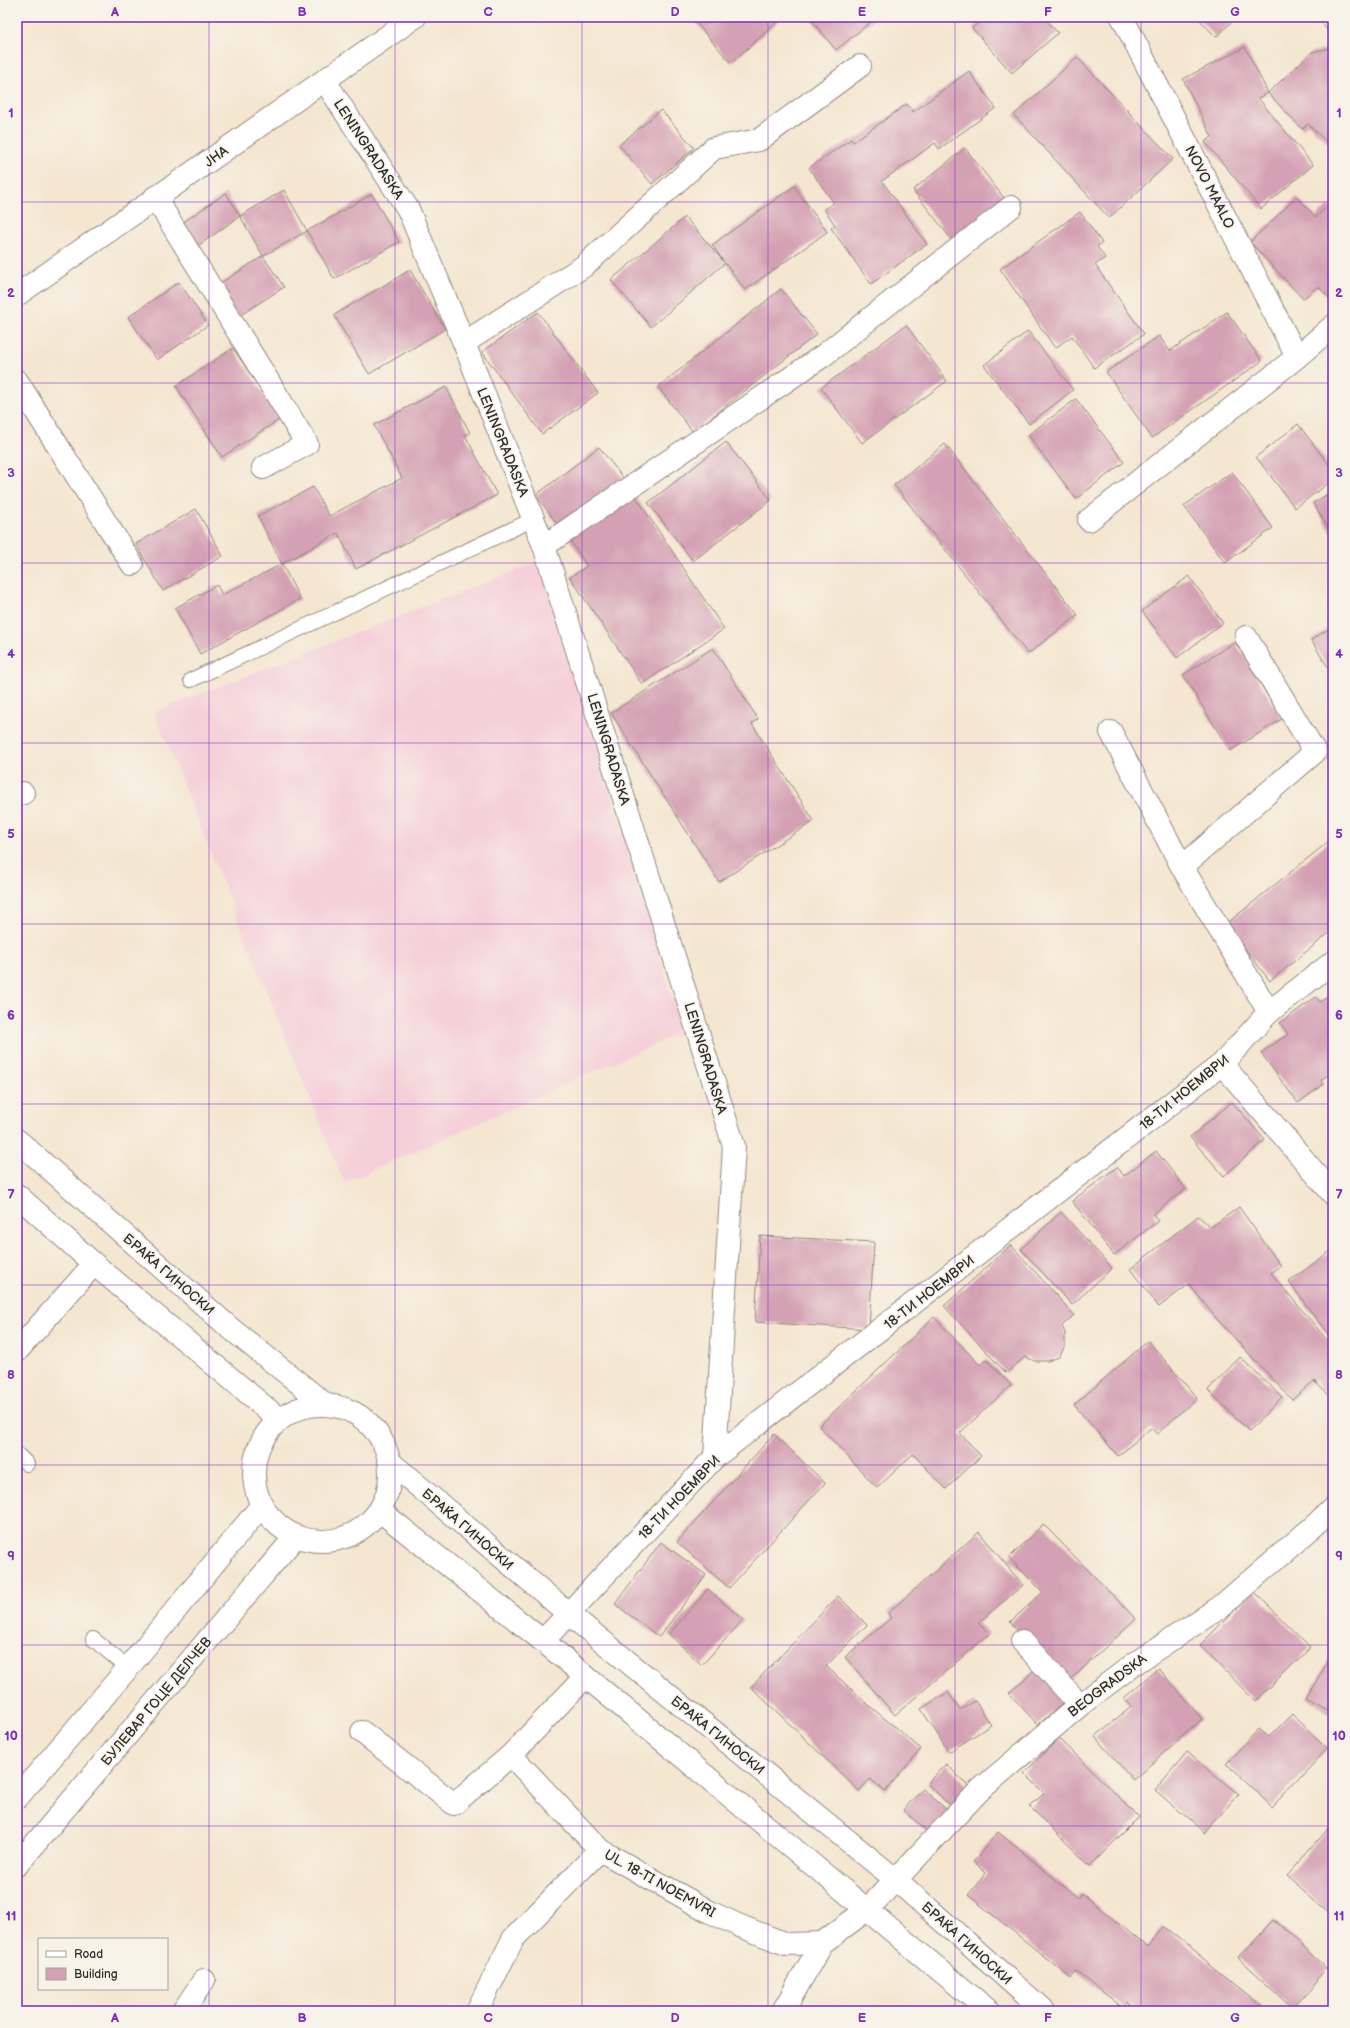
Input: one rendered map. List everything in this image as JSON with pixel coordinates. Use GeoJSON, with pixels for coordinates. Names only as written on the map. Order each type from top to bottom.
{"type":"FeatureCollection","features":[{"type":"Feature","properties":{"kind":"street","name":"ЈНА"},"geometry":{"type":"LineString","coordinates":[[17,295],[415,17]]}},
{"type":"Feature","properties":{"kind":"street","name":"NOVO MAALO"},"geometry":{"type":"LineString","coordinates":[[1122,17],[1297,357]]}},
{"type":"Feature","properties":{"kind":"street"},"geometry":{"type":"LineString","coordinates":[[464,343],[584,266],[714,148],[758,140],[860,66]]}},
{"type":"Feature","properties":{"kind":"street","name":"LENINGRADASKA"},"geometry":{"type":"LineString","coordinates":[[326,80],[408,210],[464,343],[534,519],[544,546],[734,1146],[715,1458]]}},
{"type":"Feature","properties":{"kind":"street"},"geometry":{"type":"LineString","coordinates":[[155,198],[307,444],[263,468]]}},
{"type":"Feature","properties":{"kind":"street"},"geometry":{"type":"LineString","coordinates":[[544,546],[824,355],[1011,207]]}},
{"type":"Feature","properties":{"kind":"street"},"geometry":{"type":"LineString","coordinates":[[1089,520],[1297,357],[1333,326]]}},
{"type":"Feature","properties":{"kind":"street"},"geometry":{"type":"LineString","coordinates":[[17,381],[132,564]]}},
{"type":"Feature","properties":{"kind":"street"},"geometry":{"type":"LineString","coordinates":[[1182,867],[1315,752],[1246,637]]}},
{"type":"Feature","properties":{"kind":"street"},"geometry":{"type":"LineString","coordinates":[[1111,732],[1182,867],[1269,1012]]}},
{"type":"Feature","properties":{"kind":"street","name":"18-ТИ НОЕМВРИ"},"geometry":{"type":"LineString","coordinates":[[543,1641],[715,1458],[1222,1064],[1269,1012],[1333,962]]}},
{"type":"Feature","properties":{"kind":"street"},"geometry":{"type":"LineString","coordinates":[[1222,1064],[1333,1194]]}},
{"type":"Feature","properties":{"kind":"street","name":"БРАЌА ГИНОСКИ"},"geometry":{"type":"LineString","coordinates":[[17,1140],[230,1328],[325,1404]]}},
{"type":"Feature","properties":{"kind":"street"},"geometry":{"type":"LineString","coordinates":[[17,1196],[94,1264],[279,1419]]}},
{"type":"Feature","properties":{"kind":"street"},"geometry":{"type":"LineString","coordinates":[[17,1351],[94,1264]]}},
{"type":"Feature","properties":{"kind":"street","name":"БРАЌА ГИНОСКИ"},"geometry":{"type":"LineString","coordinates":[[325,1404],[348,1409],[367,1421],[382,1439],[390,1462],[390,1479],[387,1495],[379,1510],[363,1527],[342,1538],[319,1541],[296,1536],[276,1524],[262,1506],[254,1483],[254,1459],[263,1437],[279,1419],[293,1410],[308,1405],[325,1404]]}},
{"type":"Feature","properties":{"kind":"street","name":"БРАЌА ГИНОСКИ"},"geometry":{"type":"LineString","coordinates":[[390,1462],[569,1614],[895,1879],[1044,2011]]}},
{"type":"Feature","properties":{"kind":"street"},"geometry":{"type":"LineString","coordinates":[[17,1798],[128,1668],[262,1506]]}},
{"type":"Feature","properties":{"kind":"street","name":"BEOGRADSKA"},"geometry":{"type":"LineString","coordinates":[[895,1879],[980,1790],[1080,1705],[1134,1664],[1220,1607],[1333,1508]]}},
{"type":"Feature","properties":{"kind":"street"},"geometry":{"type":"LineString","coordinates":[[379,1510],[543,1641],[868,1909],[989,2011]]}},
{"type":"Feature","properties":{"kind":"street","name":"БУЛЕВАР ГОЦЕ ДЕЛЧЕВ"},"geometry":{"type":"LineString","coordinates":[[17,1865],[296,1536]]}},
{"type":"Feature","properties":{"kind":"street"},"geometry":{"type":"LineString","coordinates":[[1022,1641],[1080,1705]]}},
{"type":"Feature","properties":{"kind":"street"},"geometry":{"type":"LineString","coordinates":[[362,1732],[454,1804],[511,1755],[585,1677]]}},
{"type":"Feature","properties":{"kind":"street"},"geometry":{"type":"LineString","coordinates":[[511,1755],[600,1850]]}},
{"type":"Feature","properties":{"kind":"street","name":"UL. 18-TI NOEMVRI"},"geometry":{"type":"LineString","coordinates":[[477,2011],[514,1939],[600,1850],[710,1912],[740,1926],[786,1944],[822,1943]]}},
{"type":"Feature","properties":{"kind":"street"},"geometry":{"type":"LineString","coordinates":[[783,2011],[822,1943],[868,1909],[895,1879]]}},
{"type":"Feature","properties":{"kind":"street"},"geometry":{"type":"LineString","coordinates":[[183,2011],[204,1980]]}},
{"type":"Feature","properties":{"kind":"lane"},"geometry":{"type":"LineString","coordinates":[[191,680],[534,519]]}},
{"type":"Feature","properties":{"kind":"lane"},"geometry":{"type":"LineString","coordinates":[[93,1639],[128,1668]]}},
{"type":"Feature","properties":{"kind":"shaded area"},"geometry":{"type":"Polygon","coordinates":[[[542,560],[682,1032],[344,1183],[154,712],[542,560]]]}},
{"type":"Feature","properties":{"kind":"building"},"geometry":{"type":"Polygon","coordinates":[[[691,17],[783,17],[731,63],[691,17]]]}},
{"type":"Feature","properties":{"kind":"building"},"geometry":{"type":"Polygon","coordinates":[[[809,17],[877,17],[836,50],[809,17]]]}},
{"type":"Feature","properties":{"kind":"building"},"geometry":{"type":"Polygon","coordinates":[[[985,17],[1043,17],[1058,33],[1012,73],[972,28],[985,17]]]}},
{"type":"Feature","properties":{"kind":"building"},"geometry":{"type":"Polygon","coordinates":[[[1197,17],[1237,17],[1216,37],[1197,17]]]}},
{"type":"Feature","properties":{"kind":"building"},"geometry":{"type":"Polygon","coordinates":[[[1318,17],[1333,17],[1333,39],[1318,17]]]}},
{"type":"Feature","properties":{"kind":"building"},"geometry":{"type":"Polygon","coordinates":[[[1245,47],[1268,93],[1258,98],[1313,165],[1261,209],[1205,142],[1212,137],[1183,79],[1245,47]]]}},
{"type":"Feature","properties":{"kind":"building"},"geometry":{"type":"Polygon","coordinates":[[[1330,48],[1333,51],[1333,148],[1308,124],[1302,129],[1268,93],[1312,52],[1330,48]]]}},
{"type":"Feature","properties":{"kind":"building"},"geometry":{"type":"Polygon","coordinates":[[[1077,57],[1173,159],[1109,218],[1014,115],[1077,57]]]}},
{"type":"Feature","properties":{"kind":"building"},"geometry":{"type":"Polygon","coordinates":[[[969,71],[996,108],[939,149],[935,143],[882,181],[927,244],[871,284],[831,228],[835,225],[824,209],[834,203],[809,168],[851,139],[853,142],[907,104],[913,112],[969,71]]]}},
{"type":"Feature","properties":{"kind":"building"},"geometry":{"type":"Polygon","coordinates":[[[661,110],[694,148],[652,184],[619,145],[661,110]]]}},
{"type":"Feature","properties":{"kind":"building"},"geometry":{"type":"Polygon","coordinates":[[[965,148],[1004,198],[952,240],[913,190],[965,148]]]}},
{"type":"Feature","properties":{"kind":"building"},"geometry":{"type":"Polygon","coordinates":[[[794,186],[827,232],[745,290],[725,263],[651,327],[611,280],[685,217],[724,262],[712,245],[794,186]]]}},
{"type":"Feature","properties":{"kind":"building"},"geometry":{"type":"Polygon","coordinates":[[[284,190],[307,231],[263,256],[240,216],[284,190]]]}},
{"type":"Feature","properties":{"kind":"building"},"geometry":{"type":"Polygon","coordinates":[[[226,193],[240,216],[195,248],[179,225],[226,193]]]}},
{"type":"Feature","properties":{"kind":"building"},"geometry":{"type":"Polygon","coordinates":[[[372,194],[399,242],[334,279],[307,231],[372,194]]]}},
{"type":"Feature","properties":{"kind":"building"},"geometry":{"type":"Polygon","coordinates":[[[1297,197],[1316,217],[1329,205],[1333,210],[1332,301],[1318,286],[1303,299],[1250,242],[1297,197]]]}},
{"type":"Feature","properties":{"kind":"building"},"geometry":{"type":"Polygon","coordinates":[[[1080,212],[1102,243],[1097,246],[1105,258],[1095,265],[1144,334],[1094,368],[1072,336],[1055,348],[1000,269],[1080,212]]]}},
{"type":"Feature","properties":{"kind":"building"},"geometry":{"type":"Polygon","coordinates":[[[263,256],[284,287],[236,318],[216,286],[263,256]]]}},
{"type":"Feature","properties":{"kind":"building"},"geometry":{"type":"Polygon","coordinates":[[[410,270],[445,329],[369,374],[334,315],[410,270]]]}},
{"type":"Feature","properties":{"kind":"building"},"geometry":{"type":"Polygon","coordinates":[[[179,282],[208,325],[157,360],[128,317],[179,282]]]}},
{"type":"Feature","properties":{"kind":"building"},"geometry":{"type":"Polygon","coordinates":[[[781,289],[817,334],[693,432],[658,387],[781,289]]]}},
{"type":"Feature","properties":{"kind":"building"},"geometry":{"type":"Polygon","coordinates":[[[538,312],[598,393],[542,434],[482,352],[538,312]]]}},
{"type":"Feature","properties":{"kind":"building"},"geometry":{"type":"Polygon","coordinates":[[[1227,312],[1262,361],[1152,438],[1106,372],[1159,336],[1170,351],[1227,312]]]}},
{"type":"Feature","properties":{"kind":"building"},"geometry":{"type":"Polygon","coordinates":[[[906,325],[947,381],[862,443],[821,388],[906,325]]]}},
{"type":"Feature","properties":{"kind":"building"},"geometry":{"type":"Polygon","coordinates":[[[1028,331],[1073,390],[1029,424],[984,365],[1028,331]]]}},
{"type":"Feature","properties":{"kind":"building"},"geometry":{"type":"Polygon","coordinates":[[[233,348],[280,419],[222,457],[176,386],[233,348]]]}},
{"type":"Feature","properties":{"kind":"building"},"geometry":{"type":"Polygon","coordinates":[[[446,387],[470,433],[465,435],[497,495],[356,569],[338,533],[282,564],[258,516],[313,487],[329,516],[402,478],[374,425],[446,387]]]}},
{"type":"Feature","properties":{"kind":"building"},"geometry":{"type":"Polygon","coordinates":[[[1076,399],[1124,462],[1076,499],[1028,435],[1076,399]]]}},
{"type":"Feature","properties":{"kind":"building"},"geometry":{"type":"Polygon","coordinates":[[[1298,424],[1333,470],[1333,480],[1295,508],[1256,457],[1298,424]]]}},
{"type":"Feature","properties":{"kind":"building"},"geometry":{"type":"Polygon","coordinates":[[[726,442],[771,500],[693,561],[648,503],[726,442]]]}},
{"type":"Feature","properties":{"kind":"building"},"geometry":{"type":"Polygon","coordinates":[[[945,444],[1078,615],[1028,654],[894,485],[945,444]]]}},
{"type":"Feature","properties":{"kind":"building"},"geometry":{"type":"Polygon","coordinates":[[[599,447],[624,479],[560,528],[536,495],[599,447]]]}},
{"type":"Feature","properties":{"kind":"building"},"geometry":{"type":"Polygon","coordinates":[[[1232,472],[1273,528],[1225,563],[1184,506],[1232,472]]]}},
{"type":"Feature","properties":{"kind":"building"},"geometry":{"type":"Polygon","coordinates":[[[1333,491],[1333,536],[1313,503],[1333,491]]]}},
{"type":"Feature","properties":{"kind":"building"},"geometry":{"type":"Polygon","coordinates":[[[634,494],[724,629],[642,684],[570,577],[587,566],[568,537],[634,494]]]}},
{"type":"Feature","properties":{"kind":"building"},"geometry":{"type":"Polygon","coordinates":[[[196,509],[223,556],[163,591],[136,544],[196,509]]]}},
{"type":"Feature","properties":{"kind":"building"},"geometry":{"type":"Polygon","coordinates":[[[282,564],[300,599],[200,654],[175,608],[217,585],[222,595],[282,564]]]}},
{"type":"Feature","properties":{"kind":"building"},"geometry":{"type":"Polygon","coordinates":[[[1189,576],[1223,623],[1177,658],[1142,611],[1189,576]]]}},
{"type":"Feature","properties":{"kind":"building"},"geometry":{"type":"Polygon","coordinates":[[[1333,626],[1333,675],[1311,640],[1333,626]]]}},
{"type":"Feature","properties":{"kind":"building"},"geometry":{"type":"Polygon","coordinates":[[[1235,642],[1282,719],[1230,751],[1183,675],[1235,642]]]}},
{"type":"Feature","properties":{"kind":"building"},"geometry":{"type":"Polygon","coordinates":[[[713,648],[758,719],[752,724],[814,821],[719,882],[611,713],[713,648]]]}},
{"type":"Feature","properties":{"kind":"building"},"geometry":{"type":"Polygon","coordinates":[[[1333,838],[1333,930],[1270,981],[1226,924],[1333,838]]]}},
{"type":"Feature","properties":{"kind":"building"},"geometry":{"type":"Polygon","coordinates":[[[1333,993],[1333,1071],[1321,1080],[1324,1084],[1298,1103],[1261,1053],[1288,1034],[1280,1023],[1316,997],[1320,1002],[1333,993]]]}},
{"type":"Feature","properties":{"kind":"building"},"geometry":{"type":"Polygon","coordinates":[[[1232,1102],[1265,1140],[1224,1176],[1190,1137],[1232,1102]]]}},
{"type":"Feature","properties":{"kind":"building"},"geometry":{"type":"Polygon","coordinates":[[[1156,1151],[1186,1189],[1153,1214],[1158,1221],[1114,1255],[1072,1201],[1117,1167],[1124,1176],[1156,1151]]]}},
{"type":"Feature","properties":{"kind":"building"},"geometry":{"type":"Polygon","coordinates":[[[1239,1207],[1281,1266],[1271,1273],[1333,1347],[1333,1399],[1314,1381],[1292,1400],[1215,1317],[1189,1284],[1159,1307],[1130,1269],[1198,1216],[1211,1227],[1239,1207]]]}},
{"type":"Feature","properties":{"kind":"building"},"geometry":{"type":"Polygon","coordinates":[[[1061,1212],[1112,1268],[1072,1305],[1021,1249],[1061,1212]]]}},
{"type":"Feature","properties":{"kind":"building"},"geometry":{"type":"Polygon","coordinates":[[[760,1236],[874,1242],[869,1329],[755,1322],[760,1236]]]}},
{"type":"Feature","properties":{"kind":"building"},"geometry":{"type":"Polygon","coordinates":[[[1011,1245],[1074,1315],[1062,1326],[1065,1333],[1065,1346],[1059,1357],[1048,1361],[1035,1361],[1025,1357],[1006,1373],[944,1306],[1011,1245]]]}},
{"type":"Feature","properties":{"kind":"building"},"geometry":{"type":"Polygon","coordinates":[[[1333,1249],[1333,1341],[1289,1282],[1333,1249]]]}},
{"type":"Feature","properties":{"kind":"building"},"geometry":{"type":"Polygon","coordinates":[[[934,1317],[980,1365],[986,1359],[1011,1385],[960,1433],[981,1456],[946,1489],[913,1454],[877,1488],[819,1426],[934,1317]]]}},
{"type":"Feature","properties":{"kind":"building"},"geometry":{"type":"Polygon","coordinates":[[[1148,1341],[1197,1398],[1157,1434],[1151,1428],[1118,1456],[1074,1405],[1148,1341]]]}},
{"type":"Feature","properties":{"kind":"building"},"geometry":{"type":"Polygon","coordinates":[[[1240,1357],[1282,1397],[1249,1431],[1208,1390],[1240,1357]]]}},
{"type":"Feature","properties":{"kind":"building"},"geometry":{"type":"Polygon","coordinates":[[[774,1434],[825,1483],[729,1588],[677,1542],[774,1434]]]}},
{"type":"Feature","properties":{"kind":"building"},"geometry":{"type":"Polygon","coordinates":[[[1043,1524],[1136,1619],[1067,1683],[1010,1622],[1043,1592],[1009,1558],[1043,1524]]]}},
{"type":"Feature","properties":{"kind":"building"},"geometry":{"type":"Polygon","coordinates":[[[979,1532],[1023,1585],[978,1623],[989,1634],[895,1715],[845,1657],[891,1618],[888,1613],[979,1532]]]}},
{"type":"Feature","properties":{"kind":"building"},"geometry":{"type":"Polygon","coordinates":[[[661,1542],[706,1575],[659,1637],[615,1604],[661,1542]]]}},
{"type":"Feature","properties":{"kind":"building"},"geometry":{"type":"Polygon","coordinates":[[[708,1589],[743,1620],[702,1665],[669,1634],[708,1589]]]}},
{"type":"Feature","properties":{"kind":"building"},"geometry":{"type":"Polygon","coordinates":[[[1254,1591],[1310,1648],[1255,1701],[1200,1645],[1254,1591]]]}},
{"type":"Feature","properties":{"kind":"building"},"geometry":{"type":"Polygon","coordinates":[[[838,1596],[867,1625],[826,1666],[866,1703],[921,1749],[885,1791],[870,1779],[859,1791],[751,1687],[838,1596]]]}},
{"type":"Feature","properties":{"kind":"building"},"geometry":{"type":"Polygon","coordinates":[[[1329,1660],[1333,1663],[1333,1715],[1306,1698],[1329,1660]]]}},
{"type":"Feature","properties":{"kind":"building"},"geometry":{"type":"Polygon","coordinates":[[[1040,1665],[1069,1698],[1038,1725],[1009,1693],[1040,1665]]]}},
{"type":"Feature","properties":{"kind":"building"},"geometry":{"type":"Polygon","coordinates":[[[1158,1668],[1202,1719],[1133,1780],[1095,1737],[1131,1706],[1124,1698],[1158,1668]]]}},
{"type":"Feature","properties":{"kind":"building"},"geometry":{"type":"Polygon","coordinates":[[[948,1692],[960,1710],[975,1701],[991,1725],[949,1752],[921,1709],[948,1692]]]}},
{"type":"Feature","properties":{"kind":"building"},"geometry":{"type":"Polygon","coordinates":[[[1292,1714],[1327,1748],[1272,1807],[1226,1763],[1259,1729],[1269,1737],[1292,1714]]]}},
{"type":"Feature","properties":{"kind":"building"},"geometry":{"type":"Polygon","coordinates":[[[1059,1738],[1139,1817],[1090,1866],[1030,1807],[1044,1793],[1024,1773],[1059,1738]]]}},
{"type":"Feature","properties":{"kind":"building"},"geometry":{"type":"Polygon","coordinates":[[[1187,1752],[1238,1794],[1205,1833],[1155,1790],[1187,1752]]]}},
{"type":"Feature","properties":{"kind":"building"},"geometry":{"type":"Polygon","coordinates":[[[946,1764],[971,1789],[952,1808],[927,1783],[946,1764]]]}},
{"type":"Feature","properties":{"kind":"building"},"geometry":{"type":"Polygon","coordinates":[[[923,1789],[948,1811],[929,1833],[903,1810],[923,1789]]]}},
{"type":"Feature","properties":{"kind":"building"},"geometry":{"type":"Polygon","coordinates":[[[1328,1829],[1333,1833],[1333,1915],[1287,1875],[1328,1829]]]}},
{"type":"Feature","properties":{"kind":"building"},"geometry":{"type":"Polygon","coordinates":[[[998,1832],[1078,1898],[1081,1893],[1147,1947],[1163,1926],[1262,2006],[1258,2011],[1140,2011],[1128,2002],[1123,2008],[1076,1971],[1071,1978],[968,1895],[986,1873],[973,1862],[998,1832]]]}},
{"type":"Feature","properties":{"kind":"building"},"geometry":{"type":"Polygon","coordinates":[[[1274,1919],[1328,1969],[1292,2008],[1238,1958],[1274,1919]]]}}]}
